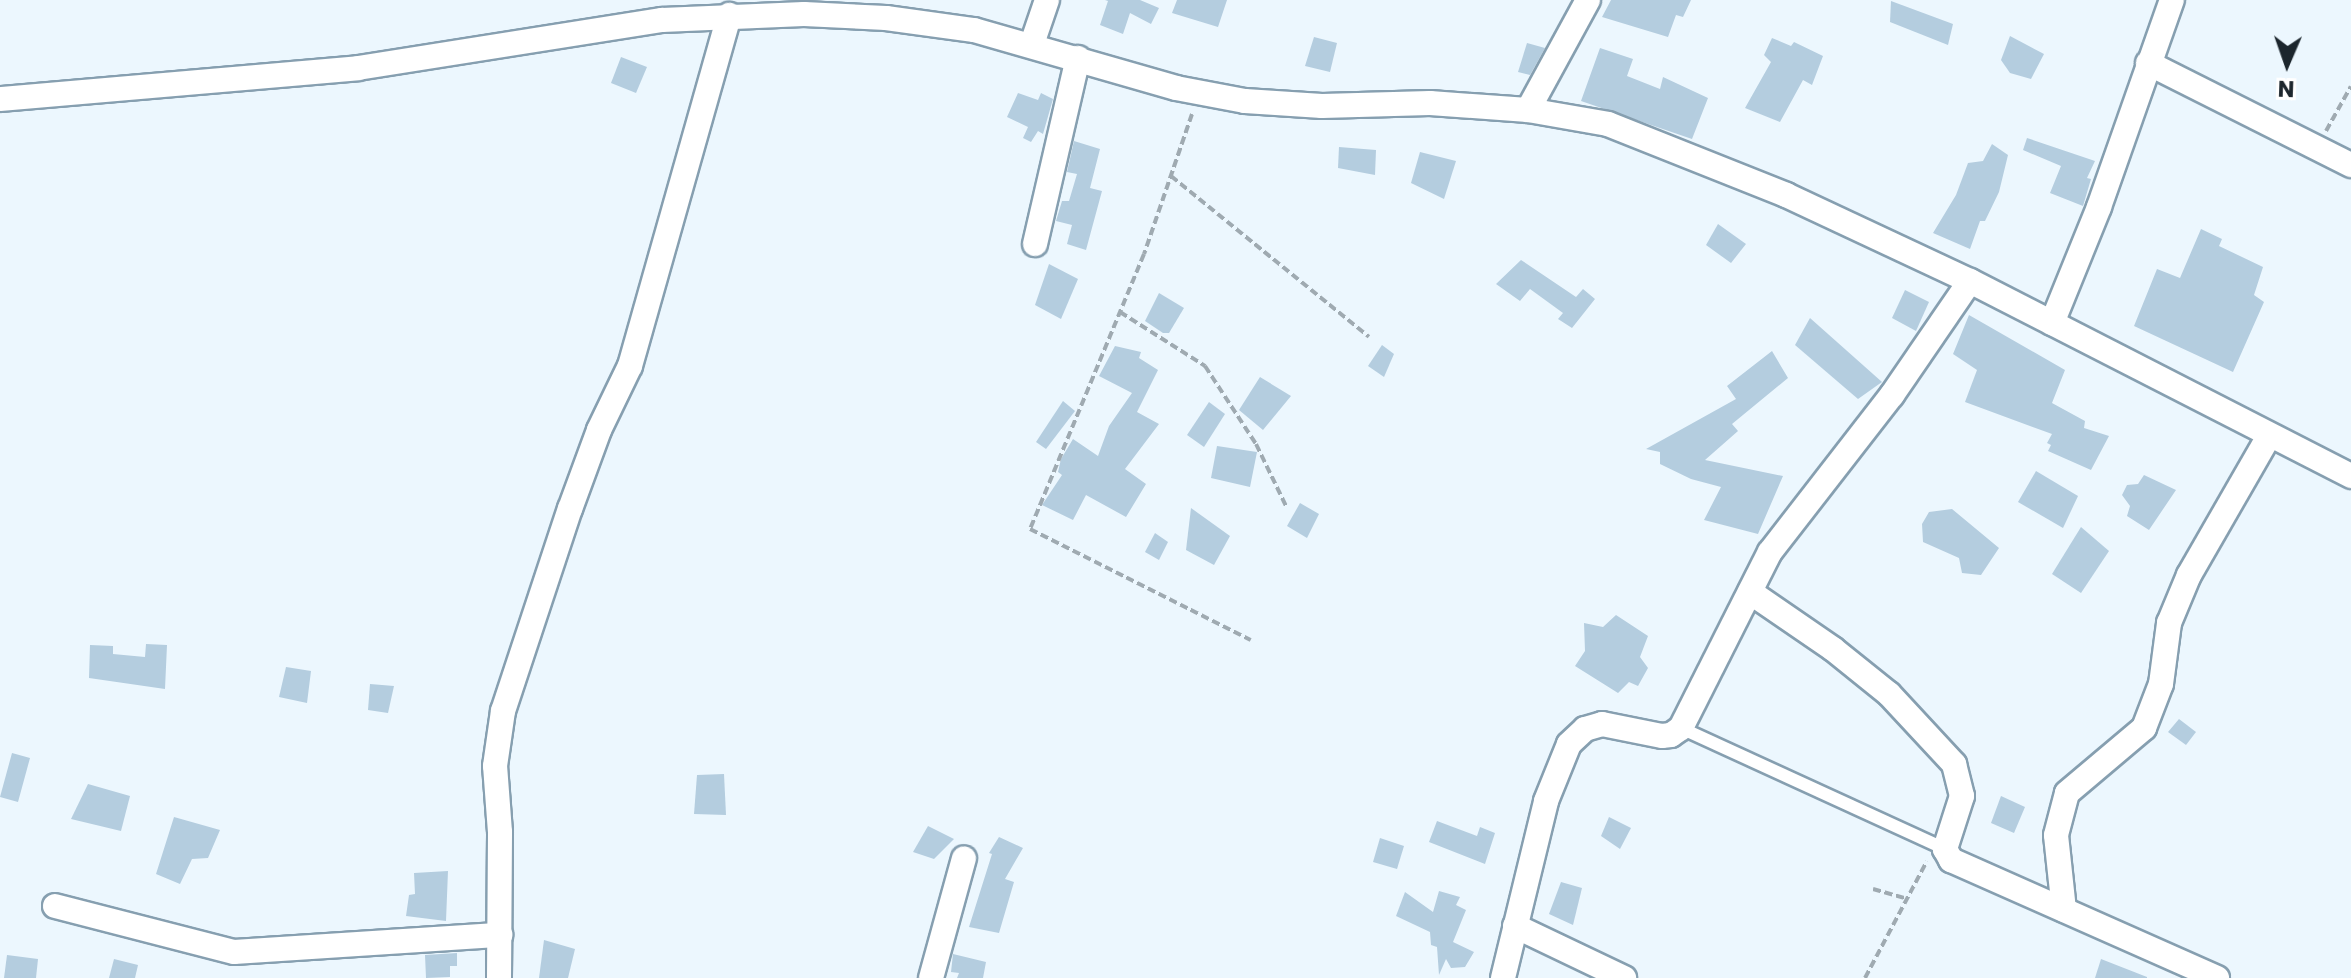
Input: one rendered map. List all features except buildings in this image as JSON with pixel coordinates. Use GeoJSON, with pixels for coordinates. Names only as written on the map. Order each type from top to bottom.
{"type":"FeatureCollection","features":[{"type":"Feature","properties":{"kind":"street"},"geometry":{"type":"LineString","coordinates":[[1032,44],[1047,0]]}},
{"type":"Feature","properties":{"kind":"street"},"geometry":{"type":"LineString","coordinates":[[1528,110],[1588,0]]}},
{"type":"Feature","properties":{"kind":"street"},"geometry":{"type":"LineString","coordinates":[[2052,323],[2099,207],[2172,0]]}},
{"type":"Feature","properties":{"kind":"street"},"geometry":{"type":"LineString","coordinates":[[499,978],[495,766],[503,711],[599,430],[630,366],[729,15]]}},
{"type":"Feature","properties":{"kind":"street"},"geometry":{"type":"LineString","coordinates":[[0,99],[278,77],[662,20],[729,15],[886,18],[974,30],[1199,92],[1245,101],[1322,106],[1430,103],[1528,110],[1608,124],[1673,147],[1786,195],[1970,281],[2351,476]]}},
{"type":"Feature","properties":{"kind":"street"},"geometry":{"type":"LineString","coordinates":[[1035,244],[1078,58]]}},
{"type":"Feature","properties":{"kind":"street"},"geometry":{"type":"LineString","coordinates":[[2148,63],[2351,165]]}},
{"type":"Feature","properties":{"kind":"street"},"geometry":{"type":"LineString","coordinates":[[1503,978],[1546,801],[1569,744],[1585,729],[1602,724],[1662,736],[1671,735],[1681,728],[1770,552],[1892,395],[1970,281]]}},
{"type":"Feature","properties":{"kind":"street"},"geometry":{"type":"LineString","coordinates":[[2064,910],[2056,835],[2067,793],[2144,728],[2161,684],[2169,623],[2189,575],[2269,436]]}},
{"type":"Feature","properties":{"kind":"street"},"geometry":{"type":"LineString","coordinates":[[1750,592],[1833,649],[1889,694],[1954,764],[1962,796],[1940,847],[1951,860],[2207,976]]}},
{"type":"Feature","properties":{"kind":"street"},"geometry":{"type":"LineString","coordinates":[[931,978],[964,858]]}},
{"type":"Feature","properties":{"kind":"street"},"geometry":{"type":"LineString","coordinates":[[55,906],[234,952],[500,935]]}},
{"type":"Feature","properties":{"kind":"street"},"geometry":{"type":"LineString","coordinates":[[1515,926],[1624,978]]}},
{"type":"Feature","properties":{"kind":"lane"},"geometry":{"type":"LineString","coordinates":[[1681,728],[1940,847]]}},
{"type":"Feature","properties":{"kind":"path"},"geometry":{"type":"LineString","coordinates":[[2316,147],[2351,86]]}},
{"type":"Feature","properties":{"kind":"path"},"geometry":{"type":"LineString","coordinates":[[1199,92],[1120,312],[1030,529],[1251,640]]}},
{"type":"Feature","properties":{"kind":"path"},"geometry":{"type":"LineString","coordinates":[[1171,176],[1369,337]]}},
{"type":"Feature","properties":{"kind":"path"},"geometry":{"type":"LineString","coordinates":[[1120,312],[1205,366],[1256,444],[1287,508]]}},
{"type":"Feature","properties":{"kind":"path"},"geometry":{"type":"LineString","coordinates":[[1865,978],[1907,899],[1940,847]]}},
{"type":"Feature","properties":{"kind":"path"},"geometry":{"type":"LineString","coordinates":[[1873,889],[1907,899]]}}]}
